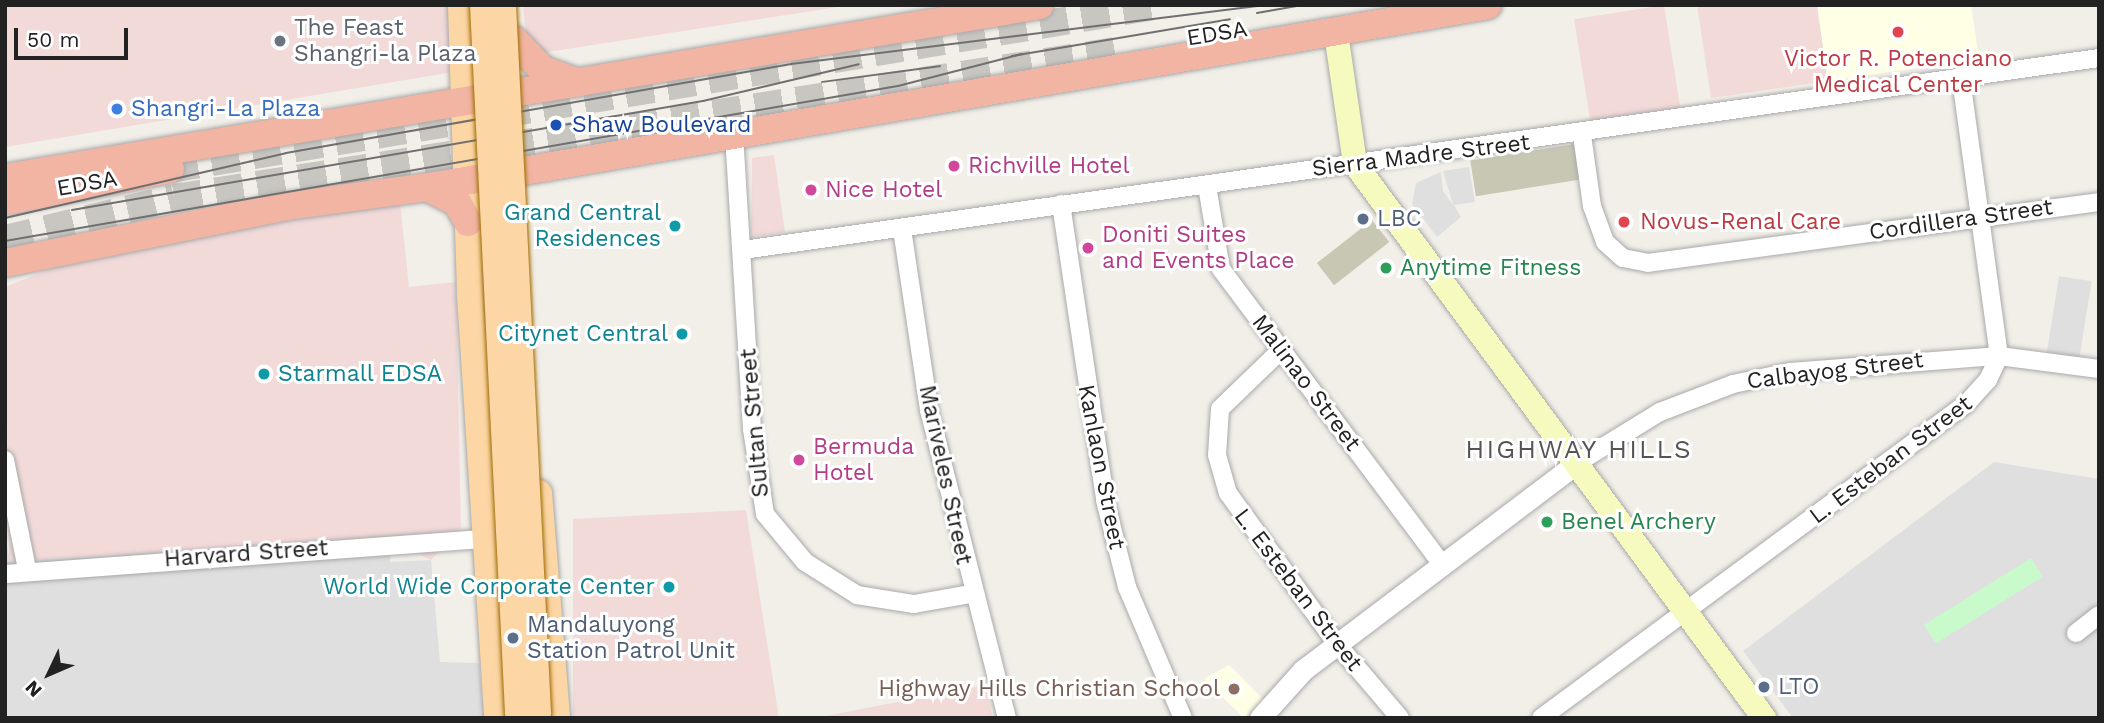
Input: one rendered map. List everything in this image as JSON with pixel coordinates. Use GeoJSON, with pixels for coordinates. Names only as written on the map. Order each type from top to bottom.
{"type":"FeatureCollection","features":[{"type":"Feature","properties":{"kind":"highway"},"geometry":{"type":"LineString","coordinates":[[485,5],[491,97],[508,173],[517,361],[531,548]]}},
{"type":"Feature","properties":{"kind":"highway"},"geometry":{"type":"LineString","coordinates":[[5,178],[1040,5]]}},
{"type":"Feature","properties":{"kind":"highway","name":"EDSA"},"geometry":{"type":"LineString","coordinates":[[1122,50],[1395,5]]}},
{"type":"Feature","properties":{"kind":"highway"},"geometry":{"type":"LineString","coordinates":[[5,263],[287,206],[429,188],[1488,5]]}},
{"type":"Feature","properties":{"kind":"highway"},"geometry":{"type":"LineString","coordinates":[[514,40],[543,70],[581,83]]}},
{"type":"Feature","properties":{"kind":"highway","name":"EDSA"},"geometry":{"type":"LineString","coordinates":[[5,201],[170,169]]}},
{"type":"Feature","properties":{"kind":"highway"},"geometry":{"type":"LineString","coordinates":[[429,188],[457,202],[468,222]]}},
{"type":"Feature","properties":{"kind":"main road"},"geometry":{"type":"LineString","coordinates":[[461,5],[491,97]]}},
{"type":"Feature","properties":{"kind":"main road"},"geometry":{"type":"LineString","coordinates":[[485,5],[528,716]]}},
{"type":"Feature","properties":{"kind":"main road"},"geometry":{"type":"LineString","coordinates":[[503,5],[528,716]]}},
{"type":"Feature","properties":{"kind":"main road"},"geometry":{"type":"LineString","coordinates":[[513,5],[514,40],[491,97],[468,181],[468,222],[487,551],[528,716]]}},
{"type":"Feature","properties":{"kind":"main road"},"geometry":{"type":"LineString","coordinates":[[1336,33],[1354,163],[1764,718]]}},
{"type":"Feature","properties":{"kind":"main road"},"geometry":{"type":"LineString","coordinates":[[475,361],[517,361]]}},
{"type":"Feature","properties":{"kind":"main road"},"geometry":{"type":"LineString","coordinates":[[487,551],[531,548],[528,716]]}},
{"type":"Feature","properties":{"kind":"street","name":"Sierra Madre Street"},"geometry":{"type":"LineString","coordinates":[[743,250],[1354,163],[1582,135],[2099,58]]}},
{"type":"Feature","properties":{"kind":"street"},"geometry":{"type":"LineString","coordinates":[[1961,77],[1999,356]]}},
{"type":"Feature","properties":{"kind":"street","name":"Sultan Street"},"geometry":{"type":"LineString","coordinates":[[734,134],[752,429],[759,494],[773,526],[805,562],[857,595],[914,604],[971,594]]}},
{"type":"Feature","properties":{"kind":"street","name":"Cordillera Street"},"geometry":{"type":"LineString","coordinates":[[1582,135],[1592,206],[1605,242],[1623,258],[1648,263],[2099,202]]}},
{"type":"Feature","properties":{"kind":"street","name":"Malinao Street"},"geometry":{"type":"LineString","coordinates":[[1207,186],[1221,269],[1442,564]]}},
{"type":"Feature","properties":{"kind":"street","name":"Kanlaon Street"},"geometry":{"type":"LineString","coordinates":[[1061,204],[1105,500],[1127,587],[1183,718]]}},
{"type":"Feature","properties":{"kind":"street","name":"Mariveles Street"},"geometry":{"type":"LineString","coordinates":[[902,229],[929,410],[971,594],[1007,718]]}},
{"type":"Feature","properties":{"kind":"street","name":"L. Esteban Street"},"geometry":{"type":"LineString","coordinates":[[1281,350],[1225,401],[1217,455],[1240,516],[1337,644],[1400,718]]}},
{"type":"Feature","properties":{"kind":"street","name":"Calbayog Street"},"geometry":{"type":"LineString","coordinates":[[1260,718],[1337,644],[1577,463],[1660,412],[1733,384],[1790,372],[1999,356],[2099,369]]}},
{"type":"Feature","properties":{"kind":"street","name":"L. Esteban Street"},"geometry":{"type":"LineString","coordinates":[[1541,718],[1688,613],[1967,403],[1999,356]]}},
{"type":"Feature","properties":{"kind":"street"},"geometry":{"type":"LineString","coordinates":[[5,460],[27,569]]}},
{"type":"Feature","properties":{"kind":"street","name":"Harvard Street"},"geometry":{"type":"LineString","coordinates":[[5,574],[27,569],[487,551]]}},
{"type":"Feature","properties":{"kind":"street"},"geometry":{"type":"LineString","coordinates":[[2076,633],[2098,616]]}},
{"type":"Feature","properties":{"kind":"shaded area","name":"Shangri-La Plaza"},"geometry":{"type":"Polygon","coordinates":[[[5,5],[450,5],[453,72],[5,147],[5,5]]]}},
{"type":"Feature","properties":{"kind":"shaded area"},"geometry":{"type":"Polygon","coordinates":[[[523,5],[851,5],[528,55],[523,5]]]}},
{"type":"Feature","properties":{"kind":"shaded area"},"geometry":{"type":"Polygon","coordinates":[[[1664,5],[1680,108],[1590,122],[1574,19],[1664,5]]]}},
{"type":"Feature","properties":{"kind":"shaded area"},"geometry":{"type":"Polygon","coordinates":[[[1697,5],[1817,5],[1828,81],[1711,98],[1697,5]]]}},
{"type":"Feature","properties":{"kind":"shaded area","name":"Victor R. Potenciano Medical Center"},"geometry":{"type":"Polygon","coordinates":[[[1817,5],[1971,5],[1979,59],[1828,81],[1817,5]]]}},
{"type":"Feature","properties":{"kind":"shaded area"},"geometry":{"type":"Polygon","coordinates":[[[1575,144],[1581,180],[1476,196],[1470,161],[1575,144]]]}},
{"type":"Feature","properties":{"kind":"shaded area"},"geometry":{"type":"Polygon","coordinates":[[[774,155],[785,232],[751,237],[752,158],[774,155]]]}},
{"type":"Feature","properties":{"kind":"shaded area"},"geometry":{"type":"Polygon","coordinates":[[[1469,167],[1475,202],[1454,205],[1461,217],[1437,237],[1412,204],[1416,183],[1441,172],[1443,191],[1453,205],[1443,171],[1469,167]]]}},
{"type":"Feature","properties":{"kind":"shaded area","name":"Starmall EDSA"},"geometry":{"type":"Polygon","coordinates":[[[400,202],[409,287],[456,282],[461,528],[431,560],[389,539],[9,561],[5,287],[83,256],[400,202]]]}},
{"type":"Feature","properties":{"kind":"shaded area"},"geometry":{"type":"Polygon","coordinates":[[[1372,220],[1389,242],[1334,285],[1317,263],[1372,220]]]}},
{"type":"Feature","properties":{"kind":"shaded area"},"geometry":{"type":"Polygon","coordinates":[[[2059,276],[2092,281],[2079,361],[2046,356],[2059,276]]]}},
{"type":"Feature","properties":{"kind":"shaded area"},"geometry":{"type":"Polygon","coordinates":[[[1994,462],[2099,479],[2099,718],[1793,718],[1743,651],[1994,462]]]}},
{"type":"Feature","properties":{"kind":"shaded area","name":"World Wide Corporate Center"},"geometry":{"type":"Polygon","coordinates":[[[746,510],[779,718],[573,718],[573,519],[746,510]]]}},
{"type":"Feature","properties":{"kind":"shaded area"},"geometry":{"type":"Polygon","coordinates":[[[5,537],[10,561],[389,539],[390,562],[431,560],[440,662],[479,663],[484,718],[5,718],[5,537]]]}},
{"type":"Feature","properties":{"kind":"shaded area","name":"Highway Hills Christian School"},"geometry":{"type":"Polygon","coordinates":[[[1229,665],[1264,700],[1244,718],[1204,679],[1229,665]]]}},
{"type":"Feature","properties":{"kind":"shaded area"},"geometry":{"type":"Polygon","coordinates":[[[985,685],[993,718],[815,718],[985,685]]]}},
{"type":"Feature","properties":{"kind":"green space"},"geometry":{"type":"Polygon","coordinates":[[[2031,558],[2043,577],[1936,643],[1924,625],[2031,558]]]}},
{"type":"Feature","properties":{"kind":"tunnel"},"geometry":{"type":"LineString","coordinates":[[170,169],[1161,5]]}},
{"type":"Feature","properties":{"kind":"tunnel"},"geometry":{"type":"LineString","coordinates":[[5,239],[174,198],[1122,50]]}},
{"type":"Feature","properties":{"kind":"tram line"},"geometry":{"type":"LineString","coordinates":[[5,218],[286,153],[791,64],[1267,5]]}},
{"type":"Feature","properties":{"kind":"tram line"},"geometry":{"type":"LineString","coordinates":[[1257,13],[1302,5]]}},
{"type":"Feature","properties":{"kind":"tram line"},"geometry":{"type":"LineString","coordinates":[[1012,56],[1230,19]]}},
{"type":"Feature","properties":{"kind":"tram line"},"geometry":{"type":"LineString","coordinates":[[5,241],[898,86],[1022,54]]}},
{"type":"Feature","properties":{"kind":"tram line"},"geometry":{"type":"LineString","coordinates":[[72,210],[703,101],[859,64]]}},
{"type":"Feature","properties":{"kind":"tram line"},"geometry":{"type":"LineString","coordinates":[[822,82],[940,66]]}},
{"type":"Feature","properties":{"kind":"place","name":"Victor R. Potenciano Medical Center"},"geometry":{"type":"Point","coordinates":[1898,32]}},
{"type":"Feature","properties":{"kind":"place","name":"The Feast Shangri-la Plaza"},"geometry":{"type":"Point","coordinates":[280,41]}},
{"type":"Feature","properties":{"kind":"place","name":"Shangri-La Plaza"},"geometry":{"type":"Point","coordinates":[117,109]}},
{"type":"Feature","properties":{"kind":"place","name":"Shaw Boulevard"},"geometry":{"type":"Point","coordinates":[556,125]}},
{"type":"Feature","properties":{"kind":"place","name":"Richville Hotel"},"geometry":{"type":"Point","coordinates":[954,166]}},
{"type":"Feature","properties":{"kind":"place","name":"Nice Hotel"},"geometry":{"type":"Point","coordinates":[811,190]}},
{"type":"Feature","properties":{"kind":"place","name":"LBC"},"geometry":{"type":"Point","coordinates":[1363,219]}},
{"type":"Feature","properties":{"kind":"place","name":"Novus-Renal Care"},"geometry":{"type":"Point","coordinates":[1624,222]}},
{"type":"Feature","properties":{"kind":"place","name":"Grand Central Residences"},"geometry":{"type":"Point","coordinates":[675,226]}},
{"type":"Feature","properties":{"kind":"place","name":"Doniti Suites and Events Place"},"geometry":{"type":"Point","coordinates":[1088,248]}},
{"type":"Feature","properties":{"kind":"place","name":"Anytime Fitness"},"geometry":{"type":"Point","coordinates":[1386,268]}},
{"type":"Feature","properties":{"kind":"place","name":"Citynet Central"},"geometry":{"type":"Point","coordinates":[682,334]}},
{"type":"Feature","properties":{"kind":"place","name":"Starmall EDSA"},"geometry":{"type":"Point","coordinates":[264,374]}},
{"type":"Feature","properties":{"kind":"place","name":"Bermuda Hotel"},"geometry":{"type":"Point","coordinates":[799,460]}},
{"type":"Feature","properties":{"kind":"place","name":"Benel Archery"},"geometry":{"type":"Point","coordinates":[1547,522]}},
{"type":"Feature","properties":{"kind":"place","name":"World Wide Corporate Center"},"geometry":{"type":"Point","coordinates":[669,587]}},
{"type":"Feature","properties":{"kind":"place","name":"Mandaluyong Station Patrol Unit"},"geometry":{"type":"Point","coordinates":[513,638]}},
{"type":"Feature","properties":{"kind":"place","name":"LTO"},"geometry":{"type":"Point","coordinates":[1764,687]}},
{"type":"Feature","properties":{"kind":"place","name":"Highway Hills Christian School"},"geometry":{"type":"Point","coordinates":[1234,689]}},
{"type":"Feature","properties":{"kind":"district","name":"HIGHWAY HILLS"},"geometry":{"type":"Point","coordinates":[1579,450]}}]}
